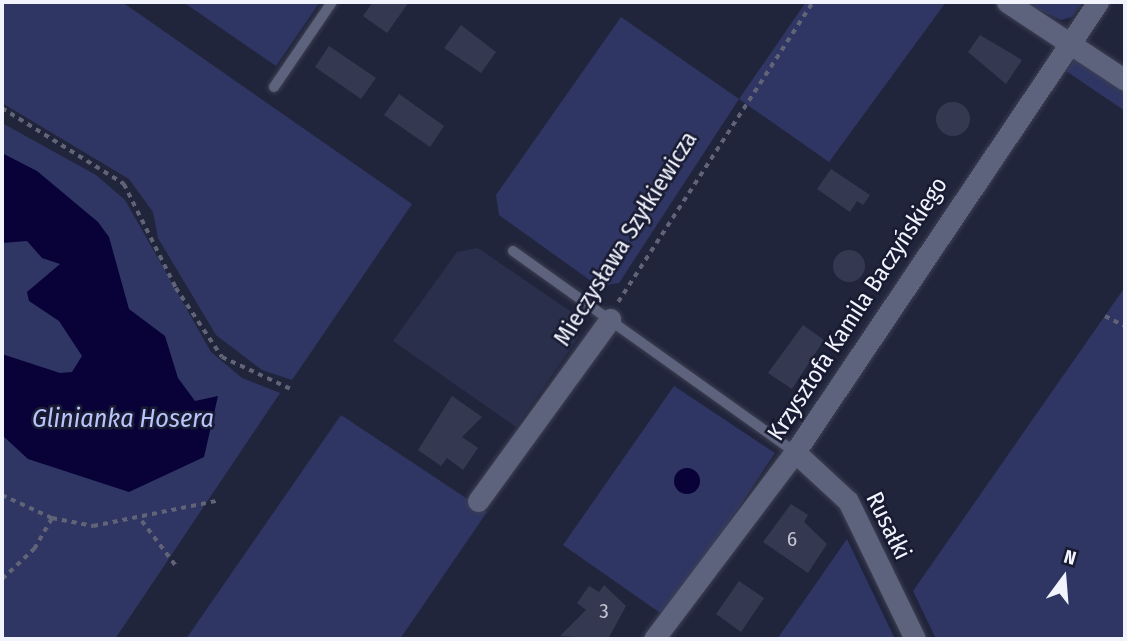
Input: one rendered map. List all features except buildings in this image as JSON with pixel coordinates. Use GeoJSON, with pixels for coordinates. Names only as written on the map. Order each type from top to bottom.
{"type":"FeatureCollection","features":[{"type":"Feature","properties":{"kind":"street"},"geometry":{"type":"LineString","coordinates":[[1007,2],[1070,41],[1125,80]]}},
{"type":"Feature","properties":{"kind":"street","name":"Krzysztofa Kamila Baczyńskiego"},"geometry":{"type":"LineString","coordinates":[[654,639],[795,452],[1098,2]]}},
{"type":"Feature","properties":{"kind":"street","name":"Mieczysława Szyłkiewicza"},"geometry":{"type":"LineString","coordinates":[[478,501],[610,320]]}},
{"type":"Feature","properties":{"kind":"street","name":"Rusałki"},"geometry":{"type":"LineString","coordinates":[[795,452],[848,501],[915,639]]}},
{"type":"Feature","properties":{"kind":"lane"},"geometry":{"type":"LineString","coordinates":[[274,87],[332,2]]}},
{"type":"Feature","properties":{"kind":"lane"},"geometry":{"type":"LineString","coordinates":[[513,251],[795,452]]}},
{"type":"Feature","properties":{"kind":"path","name":"Mieczysława Szyłkiewicza"},"geometry":{"type":"LineString","coordinates":[[610,320],[687,187],[813,2]]}},
{"type":"Feature","properties":{"kind":"path"},"geometry":{"type":"LineString","coordinates":[[2,108],[124,184],[176,288],[222,357],[293,390]]}},
{"type":"Feature","properties":{"kind":"path"},"geometry":{"type":"LineString","coordinates":[[1105,316],[1125,326]]}},
{"type":"Feature","properties":{"kind":"path"},"geometry":{"type":"LineString","coordinates":[[2,495],[52,518],[93,526],[142,521],[216,501]]}},
{"type":"Feature","properties":{"kind":"path"},"geometry":{"type":"LineString","coordinates":[[2,579],[34,549],[52,518]]}},
{"type":"Feature","properties":{"kind":"path"},"geometry":{"type":"LineString","coordinates":[[142,521],[176,566]]}},
{"type":"Feature","properties":{"kind":"shaded area"},"geometry":{"type":"Polygon","coordinates":[[[2,2],[122,2],[412,204],[292,380],[262,370],[216,335],[158,238],[153,212],[129,179],[2,103],[2,2]]]}},
{"type":"Feature","properties":{"kind":"shaded area"},"geometry":{"type":"Polygon","coordinates":[[[183,2],[320,2],[276,66],[183,2]]]}},
{"type":"Feature","properties":{"kind":"shaded area"},"geometry":{"type":"Polygon","coordinates":[[[806,2],[946,2],[829,162],[739,99],[806,2]]]}},
{"type":"Feature","properties":{"kind":"shaded area"},"geometry":{"type":"Polygon","coordinates":[[[1022,2],[1083,2],[1072,17],[1061,20],[1022,2]]]}},
{"type":"Feature","properties":{"kind":"shaded area"},"geometry":{"type":"Polygon","coordinates":[[[621,17],[739,99],[619,283],[598,286],[499,215],[496,195],[621,17]]]}},
{"type":"Feature","properties":{"kind":"shaded area"},"geometry":{"type":"Polygon","coordinates":[[[1076,57],[1125,88],[1125,111],[1066,71],[1076,57]]]}},
{"type":"Feature","properties":{"kind":"shaded area"},"geometry":{"type":"Polygon","coordinates":[[[2,123],[96,175],[125,200],[211,352],[242,378],[280,393],[115,639],[2,639],[2,123]]]}},
{"type":"Feature","properties":{"kind":"shaded area"},"geometry":{"type":"Polygon","coordinates":[[[478,248],[577,316],[578,338],[516,427],[393,341],[457,252],[478,248]]]}},
{"type":"Feature","properties":{"kind":"shaded area"},"geometry":{"type":"Polygon","coordinates":[[[1125,287],[1125,639],[936,639],[913,591],[1125,287]]]}},
{"type":"Feature","properties":{"kind":"shaded area"},"geometry":{"type":"Polygon","coordinates":[[[674,386],[775,453],[666,617],[563,545],[674,386]]]}},
{"type":"Feature","properties":{"kind":"shaded area"},"geometry":{"type":"Polygon","coordinates":[[[341,415],[487,512],[400,639],[186,639],[341,415]]]}},
{"type":"Feature","properties":{"kind":"shaded area"},"geometry":{"type":"Polygon","coordinates":[[[847,539],[895,639],[777,639],[801,605],[847,539]]]}},
{"type":"Feature","properties":{"kind":"water","name":"Glinianka Hosera"},"geometry":{"type":"Polygon","coordinates":[[[2,153],[37,171],[98,222],[109,237],[129,309],[165,336],[178,378],[195,401],[218,396],[204,457],[129,492],[28,459],[2,435],[2,354],[60,373],[72,372],[82,356],[59,321],[29,301],[27,292],[60,264],[42,258],[27,241],[2,243],[2,153]]]}},
{"type":"Feature","properties":{"kind":"water"},"geometry":{"type":"Polygon","coordinates":[[[687,468],[696,472],[700,481],[696,490],[687,494],[678,490],[674,481],[678,472],[687,468]]]}}]}
